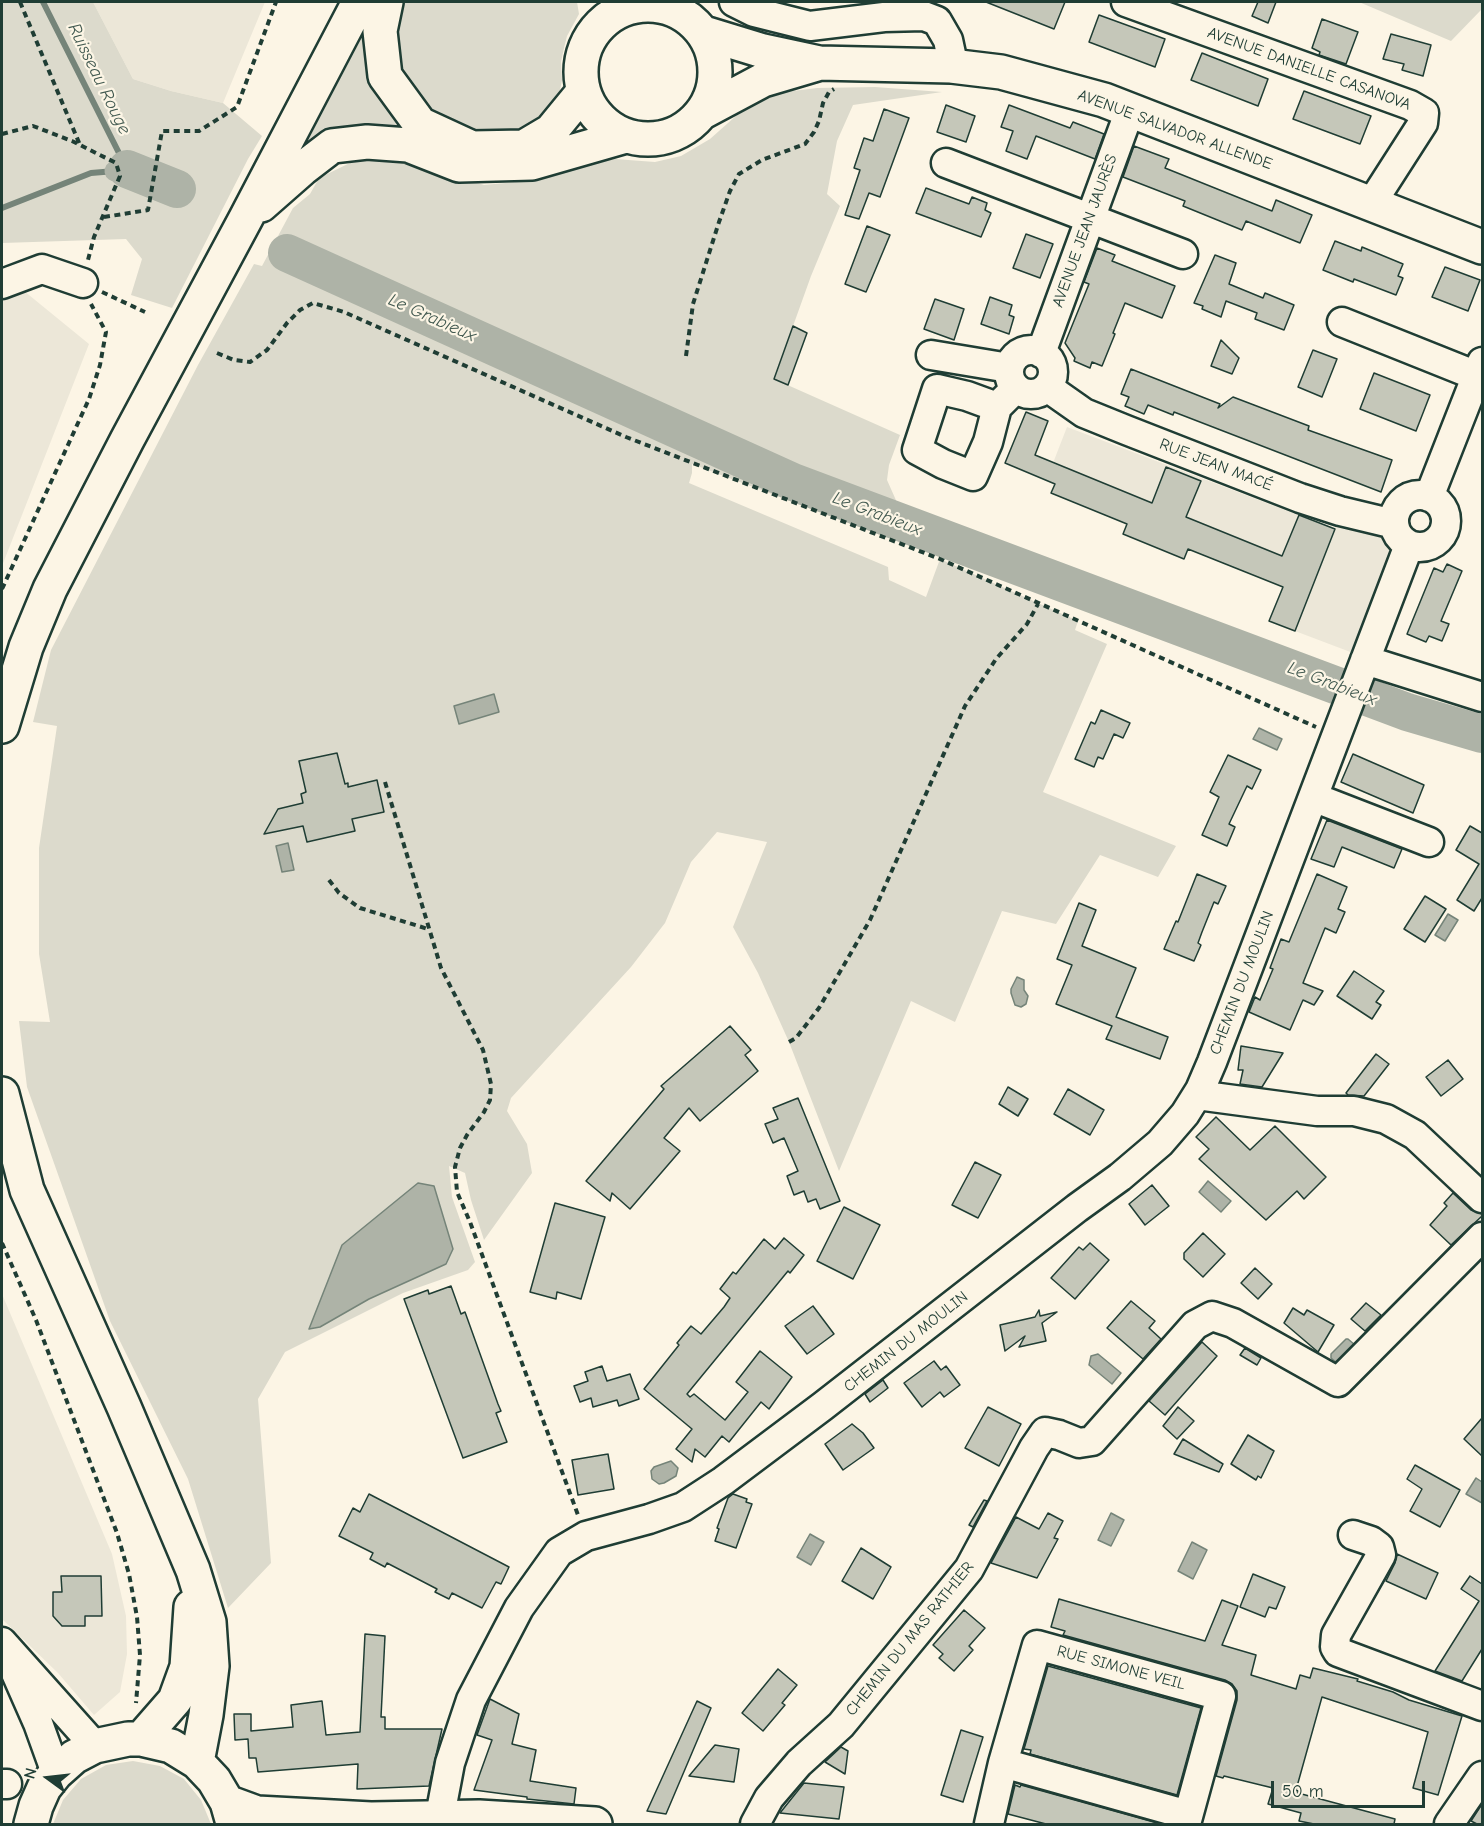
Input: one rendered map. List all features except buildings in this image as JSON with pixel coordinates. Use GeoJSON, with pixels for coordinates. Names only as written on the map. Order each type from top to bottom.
{"type":"FeatureCollection","features":[{"type":"Feature","properties":{"kind":"main road"},"geometry":{"type":"LineString","coordinates":[[2,726],[26,647],[51,589],[127,440],[360,2]]}},
{"type":"Feature","properties":{"kind":"main road"},"geometry":{"type":"LineString","coordinates":[[386,2],[380,31],[385,76],[420,124],[472,148],[524,147],[550,131],[583,92]]}},
{"type":"Feature","properties":{"kind":"main road"},"geometry":{"type":"LineString","coordinates":[[646,2],[668,7],[688,17],[704,33],[713,52],[716,72],[712,93],[703,112],[688,127],[669,137],[647,140],[626,136],[607,126],[592,111],[583,92],[580,70],[592,16],[609,16],[627,7],[646,2]]}},
{"type":"Feature","properties":{"kind":"main road","name":"AVENUE SALVADOR ALLENDE"},"geometry":{"type":"LineString","coordinates":[[704,33],[830,73]]}},
{"type":"Feature","properties":{"kind":"main road","name":"AVENUE SALVADOR ALLENDE"},"geometry":{"type":"LineString","coordinates":[[703,112],[764,80],[830,73],[951,66],[1001,72],[1104,100],[1482,247]]}},
{"type":"Feature","properties":{"kind":"main road"},"geometry":{"type":"LineString","coordinates":[[246,218],[332,146],[367,142],[408,145],[459,165],[532,163],[626,136]]}},
{"type":"Feature","properties":{"kind":"main road"},"geometry":{"type":"LineString","coordinates":[[2,1094],[27,1190],[124,1407],[193,1570],[209,1622],[212,1666],[197,1762]]}},
{"type":"Feature","properties":{"kind":"main road"},"geometry":{"type":"LineString","coordinates":[[135,1739],[175,1700],[187,1667],[193,1570]]}},
{"type":"Feature","properties":{"kind":"main road"},"geometry":{"type":"LineString","coordinates":[[31,1824],[44,1788],[56,1773],[74,1757],[95,1746],[135,1739],[171,1746],[197,1762],[214,1780],[230,1813],[257,1813],[361,1822],[404,1821],[440,1816],[596,1824]]}},
{"type":"Feature","properties":{"kind":"street"},"geometry":{"type":"LineString","coordinates":[[734,2],[754,12],[810,26],[884,17],[924,16],[937,21],[948,40],[951,66]]}},
{"type":"Feature","properties":{"kind":"street","name":"AVENUE DANIELLE CASANOVA"},"geometry":{"type":"LineString","coordinates":[[1126,2],[1399,101],[1424,113],[1423,123],[1371,204]]}},
{"type":"Feature","properties":{"kind":"street","name":"AVENUE JEAN JAURÈS"},"geometry":{"type":"LineString","coordinates":[[1041,353],[1130,110]]}},
{"type":"Feature","properties":{"kind":"street"},"geometry":{"type":"LineString","coordinates":[[946,163],[1183,254]]}},
{"type":"Feature","properties":{"kind":"street"},"geometry":{"type":"LineString","coordinates":[[2,284],[42,269],[83,283]]}},
{"type":"Feature","properties":{"kind":"street"},"geometry":{"type":"LineString","coordinates":[[1342,322],[1481,372],[1429,497]]}},
{"type":"Feature","properties":{"kind":"street"},"geometry":{"type":"LineString","coordinates":[[931,355],[1007,390],[1032,394],[1047,387],[1052,378],[1052,368],[1048,359],[1034,350],[1025,351],[1012,360],[1007,390]]}},
{"type":"Feature","properties":{"kind":"street","name":"RUE JEAN MACÉ"},"geometry":{"type":"LineString","coordinates":[[1047,387],[1084,412],[1136,434],[1300,498],[1401,534]]}},
{"type":"Feature","properties":{"kind":"street"},"geometry":{"type":"LineString","coordinates":[[1412,496],[1429,497],[1442,508],[1445,515],[1443,531],[1433,543],[1425,546],[1401,534],[1398,507],[1404,500],[1412,496]]}},
{"type":"Feature","properties":{"kind":"street","name":"CHEMIN DU MOULIN"},"geometry":{"type":"LineString","coordinates":[[440,1816],[450,1763],[471,1700],[519,1608],[559,1552],[586,1536],[683,1507],[723,1481],[1120,1177],[1160,1143],[1185,1114],[1197,1095],[1212,1062],[1363,666],[1401,534]]}},
{"type":"Feature","properties":{"kind":"street"},"geometry":{"type":"LineString","coordinates":[[1363,666],[1481,694]]}},
{"type":"Feature","properties":{"kind":"street"},"geometry":{"type":"LineString","coordinates":[[1313,797],[1429,842]]}},
{"type":"Feature","properties":{"kind":"street"},"geometry":{"type":"LineString","coordinates":[[1197,1095],[1317,1111],[1354,1111],[1386,1119],[1415,1136],[1482,1198]]}},
{"type":"Feature","properties":{"kind":"street","name":"CHEMIN DU MAS RATHIER"},"geometry":{"type":"LineString","coordinates":[[754,1824],[769,1798],[799,1763],[841,1725],[969,1569],[1034,1448],[1045,1432],[1079,1443],[1092,1441],[1195,1325],[1212,1316],[1233,1323],[1338,1382],[1482,1237]]}},
{"type":"Feature","properties":{"kind":"street"},"geometry":{"type":"LineString","coordinates":[[1353,1535],[1371,1541],[1379,1548],[1381,1555],[1336,1635],[1335,1647],[1338,1652],[1482,1706]]}},
{"type":"Feature","properties":{"kind":"street"},"geometry":{"type":"LineString","coordinates":[[3,1644],[95,1746]]}},
{"type":"Feature","properties":{"kind":"street"},"geometry":{"type":"LineString","coordinates":[[3,1644],[38,1724],[56,1773]]}},
{"type":"Feature","properties":{"kind":"street","name":"RUE SIMONE VEIL"},"geometry":{"type":"LineString","coordinates":[[989,1824],[1003,1763],[1037,1645],[1221,1696],[1187,1820]]}},
{"type":"Feature","properties":{"kind":"street"},"geometry":{"type":"LineString","coordinates":[[1003,1763],[1187,1820]]}},
{"type":"Feature","properties":{"kind":"street"},"geometry":{"type":"LineString","coordinates":[[1449,1824],[1482,1776]]}},
{"type":"Feature","properties":{"kind":"path"},"geometry":{"type":"LineString","coordinates":[[20,2],[80,145]]}},
{"type":"Feature","properties":{"kind":"path"},"geometry":{"type":"LineString","coordinates":[[103,217],[148,210],[162,131],[199,131],[237,107],[276,2]]}},
{"type":"Feature","properties":{"kind":"path"},"geometry":{"type":"LineString","coordinates":[[686,356],[693,304],[730,191],[739,174],[762,160],[805,144],[819,121],[829,92],[830,73]]}},
{"type":"Feature","properties":{"kind":"path"},"geometry":{"type":"LineString","coordinates":[[2,134],[33,126],[116,163],[120,176],[94,237],[83,283],[106,332],[100,365],[89,399],[2,589]]}},
{"type":"Feature","properties":{"kind":"path"},"geometry":{"type":"LineString","coordinates":[[83,283],[145,312]]}},
{"type":"Feature","properties":{"kind":"path"},"geometry":{"type":"LineString","coordinates":[[217,353],[234,360],[250,362],[267,350],[287,322],[300,310],[313,303],[344,312],[626,437],[940,559],[1038,604],[1338,730]]}},
{"type":"Feature","properties":{"kind":"path"},"geometry":{"type":"LineString","coordinates":[[789,1042],[796,1038],[819,1008],[870,920],[965,706],[996,659],[1027,624],[1038,604]]}},
{"type":"Feature","properties":{"kind":"path"},"geometry":{"type":"LineString","coordinates":[[385,782],[441,968],[483,1050],[491,1084],[490,1100],[460,1148],[455,1167],[457,1191],[586,1536]]}},
{"type":"Feature","properties":{"kind":"path"},"geometry":{"type":"LineString","coordinates":[[329,880],[339,893],[360,908],[429,929]]}},
{"type":"Feature","properties":{"kind":"path"},"geometry":{"type":"LineString","coordinates":[[2,1243],[36,1320],[104,1496],[129,1574],[137,1617],[140,1655],[135,1739]]}},
{"type":"Feature","properties":{"kind":"shaded area"},"geometry":{"type":"Polygon","coordinates":[[[2,2],[93,2],[133,79],[171,91],[223,103],[262,136],[172,308],[131,295],[142,259],[126,239],[2,243],[2,2]]]}},
{"type":"Feature","properties":{"kind":"shaded area"},"geometry":{"type":"Polygon","coordinates":[[[93,2],[265,2],[223,103],[171,91],[133,79],[93,2]]]}},
{"type":"Feature","properties":{"kind":"shaded area"},"geometry":{"type":"Polygon","coordinates":[[[401,2],[577,2],[579,14],[567,36],[561,62],[562,80],[558,101],[533,125],[510,135],[493,137],[438,123],[403,81],[394,52],[401,2]]]}},
{"type":"Feature","properties":{"kind":"shaded area"},"geometry":{"type":"Polygon","coordinates":[[[1359,2],[1482,2],[1482,9],[1451,41],[1359,2]]]}},
{"type":"Feature","properties":{"kind":"shaded area"},"geometry":{"type":"Polygon","coordinates":[[[364,33],[378,92],[401,129],[308,146],[306,144],[364,33]]]}},
{"type":"Feature","properties":{"kind":"shaded area"},"geometry":{"type":"Polygon","coordinates":[[[875,87],[942,92],[853,105],[837,141],[827,194],[840,206],[811,276],[774,379],[900,435],[889,465],[887,480],[899,507],[891,539],[692,464],[689,483],[888,567],[889,580],[926,597],[940,559],[1078,621],[1075,630],[1107,644],[1043,792],[1176,846],[1158,877],[1100,855],[1056,924],[1002,911],[955,1022],[911,1001],[839,1171],[789,1042],[758,973],[733,927],[767,842],[717,832],[691,862],[665,923],[631,967],[511,1098],[507,1111],[527,1144],[532,1173],[484,1240],[465,1173],[449,1166],[452,1197],[475,1262],[468,1270],[403,1293],[285,1352],[258,1399],[271,1563],[228,1608],[188,1479],[110,1321],[27,1087],[19,1021],[50,1022],[39,954],[39,848],[57,726],[33,722],[51,650],[198,365],[254,264],[262,266],[293,208],[310,194],[319,178],[356,160],[387,158],[428,167],[484,185],[537,180],[581,164],[615,159],[655,162],[681,156],[710,139],[737,115],[777,93],[817,88],[875,87]]]}},
{"type":"Feature","properties":{"kind":"shaded area"},"geometry":{"type":"Polygon","coordinates":[[[2,273],[89,344],[2,566],[2,273]]]}},
{"type":"Feature","properties":{"kind":"shaded area"},"geometry":{"type":"Polygon","coordinates":[[[1067,427],[1335,529],[1337,524],[1387,532],[1395,545],[1353,653],[1295,631],[1283,587],[1188,549],[1184,559],[1123,534],[1126,524],[1052,493],[1062,467],[1053,463],[1067,427]]]}},
{"type":"Feature","properties":{"kind":"shaded area"},"geometry":{"type":"Polygon","coordinates":[[[494,694],[499,712],[459,724],[454,706],[494,694]]]}},
{"type":"Feature","properties":{"kind":"shaded area"},"geometry":{"type":"Polygon","coordinates":[[[1259,728],[1282,739],[1277,750],[1253,739],[1259,728]]]}},
{"type":"Feature","properties":{"kind":"shaded area"},"geometry":{"type":"Polygon","coordinates":[[[288,843],[294,870],[282,872],[276,846],[288,843]]]}},
{"type":"Feature","properties":{"kind":"shaded area"},"geometry":{"type":"Polygon","coordinates":[[[1448,914],[1458,920],[1445,941],[1435,935],[1448,914]]]}},
{"type":"Feature","properties":{"kind":"shaded area"},"geometry":{"type":"Polygon","coordinates":[[[1017,977],[1024,980],[1024,990],[1028,996],[1026,1004],[1021,1007],[1015,1005],[1011,993],[1017,977]]]}},
{"type":"Feature","properties":{"kind":"shaded area"},"geometry":{"type":"Polygon","coordinates":[[[1208,1181],[1231,1201],[1221,1212],[1199,1192],[1208,1181]]]}},
{"type":"Feature","properties":{"kind":"shaded area"},"geometry":{"type":"Polygon","coordinates":[[[418,1183],[434,1186],[453,1249],[446,1264],[369,1299],[320,1327],[309,1329],[342,1245],[418,1183]]]}},
{"type":"Feature","properties":{"kind":"shaded area"},"geometry":{"type":"Polygon","coordinates":[[[2,1294],[112,1554],[126,1616],[127,1654],[120,1692],[94,1715],[58,1673],[2,1619],[2,1294]]]}},
{"type":"Feature","properties":{"kind":"shaded area"},"geometry":{"type":"Polygon","coordinates":[[[1346,1339],[1355,1345],[1355,1348],[1337,1363],[1331,1358],[1331,1354],[1346,1339]]]}},
{"type":"Feature","properties":{"kind":"shaded area"},"geometry":{"type":"Polygon","coordinates":[[[1098,1354],[1121,1373],[1112,1384],[1089,1365],[1091,1356],[1098,1354]]]}},
{"type":"Feature","properties":{"kind":"shaded area"},"geometry":{"type":"Polygon","coordinates":[[[671,1461],[678,1468],[676,1476],[659,1484],[652,1479],[651,1471],[654,1467],[671,1461]]]}},
{"type":"Feature","properties":{"kind":"shaded area"},"geometry":{"type":"Polygon","coordinates":[[[1476,1478],[1482,1482],[1482,1503],[1466,1494],[1476,1478]]]}},
{"type":"Feature","properties":{"kind":"shaded area"},"geometry":{"type":"Polygon","coordinates":[[[1111,1513],[1124,1520],[1111,1546],[1098,1540],[1111,1513]]]}},
{"type":"Feature","properties":{"kind":"shaded area"},"geometry":{"type":"Polygon","coordinates":[[[810,1534],[824,1542],[811,1565],[797,1557],[810,1534]]]}},
{"type":"Feature","properties":{"kind":"shaded area"},"geometry":{"type":"Polygon","coordinates":[[[1192,1542],[1207,1550],[1193,1579],[1178,1571],[1192,1542]]]}},
{"type":"Feature","properties":{"kind":"shaded area"},"geometry":{"type":"Polygon","coordinates":[[[133,1761],[160,1766],[184,1779],[201,1800],[211,1824],[53,1824],[63,1800],[81,1779],[106,1765],[133,1761]]]}},
{"type":"Feature","properties":{"kind":"waterway","name":"Ruisseau Rouge"},"geometry":{"type":"LineString","coordinates":[[43,2],[127,169]]}},
{"type":"Feature","properties":{"kind":"waterway"},"geometry":{"type":"LineString","coordinates":[[115,171],[127,169]]}},
{"type":"Feature","properties":{"kind":"waterway","name":"Le Grabieux"},"geometry":{"type":"LineString","coordinates":[[127,169],[177,189]]}},
{"type":"Feature","properties":{"kind":"waterway"},"geometry":{"type":"LineString","coordinates":[[2,208],[91,173],[115,171]]}},
{"type":"Feature","properties":{"kind":"waterway","name":"Le Grabieux"},"geometry":{"type":"LineString","coordinates":[[287,253],[793,482],[1407,712],[1482,734]]}}]}
